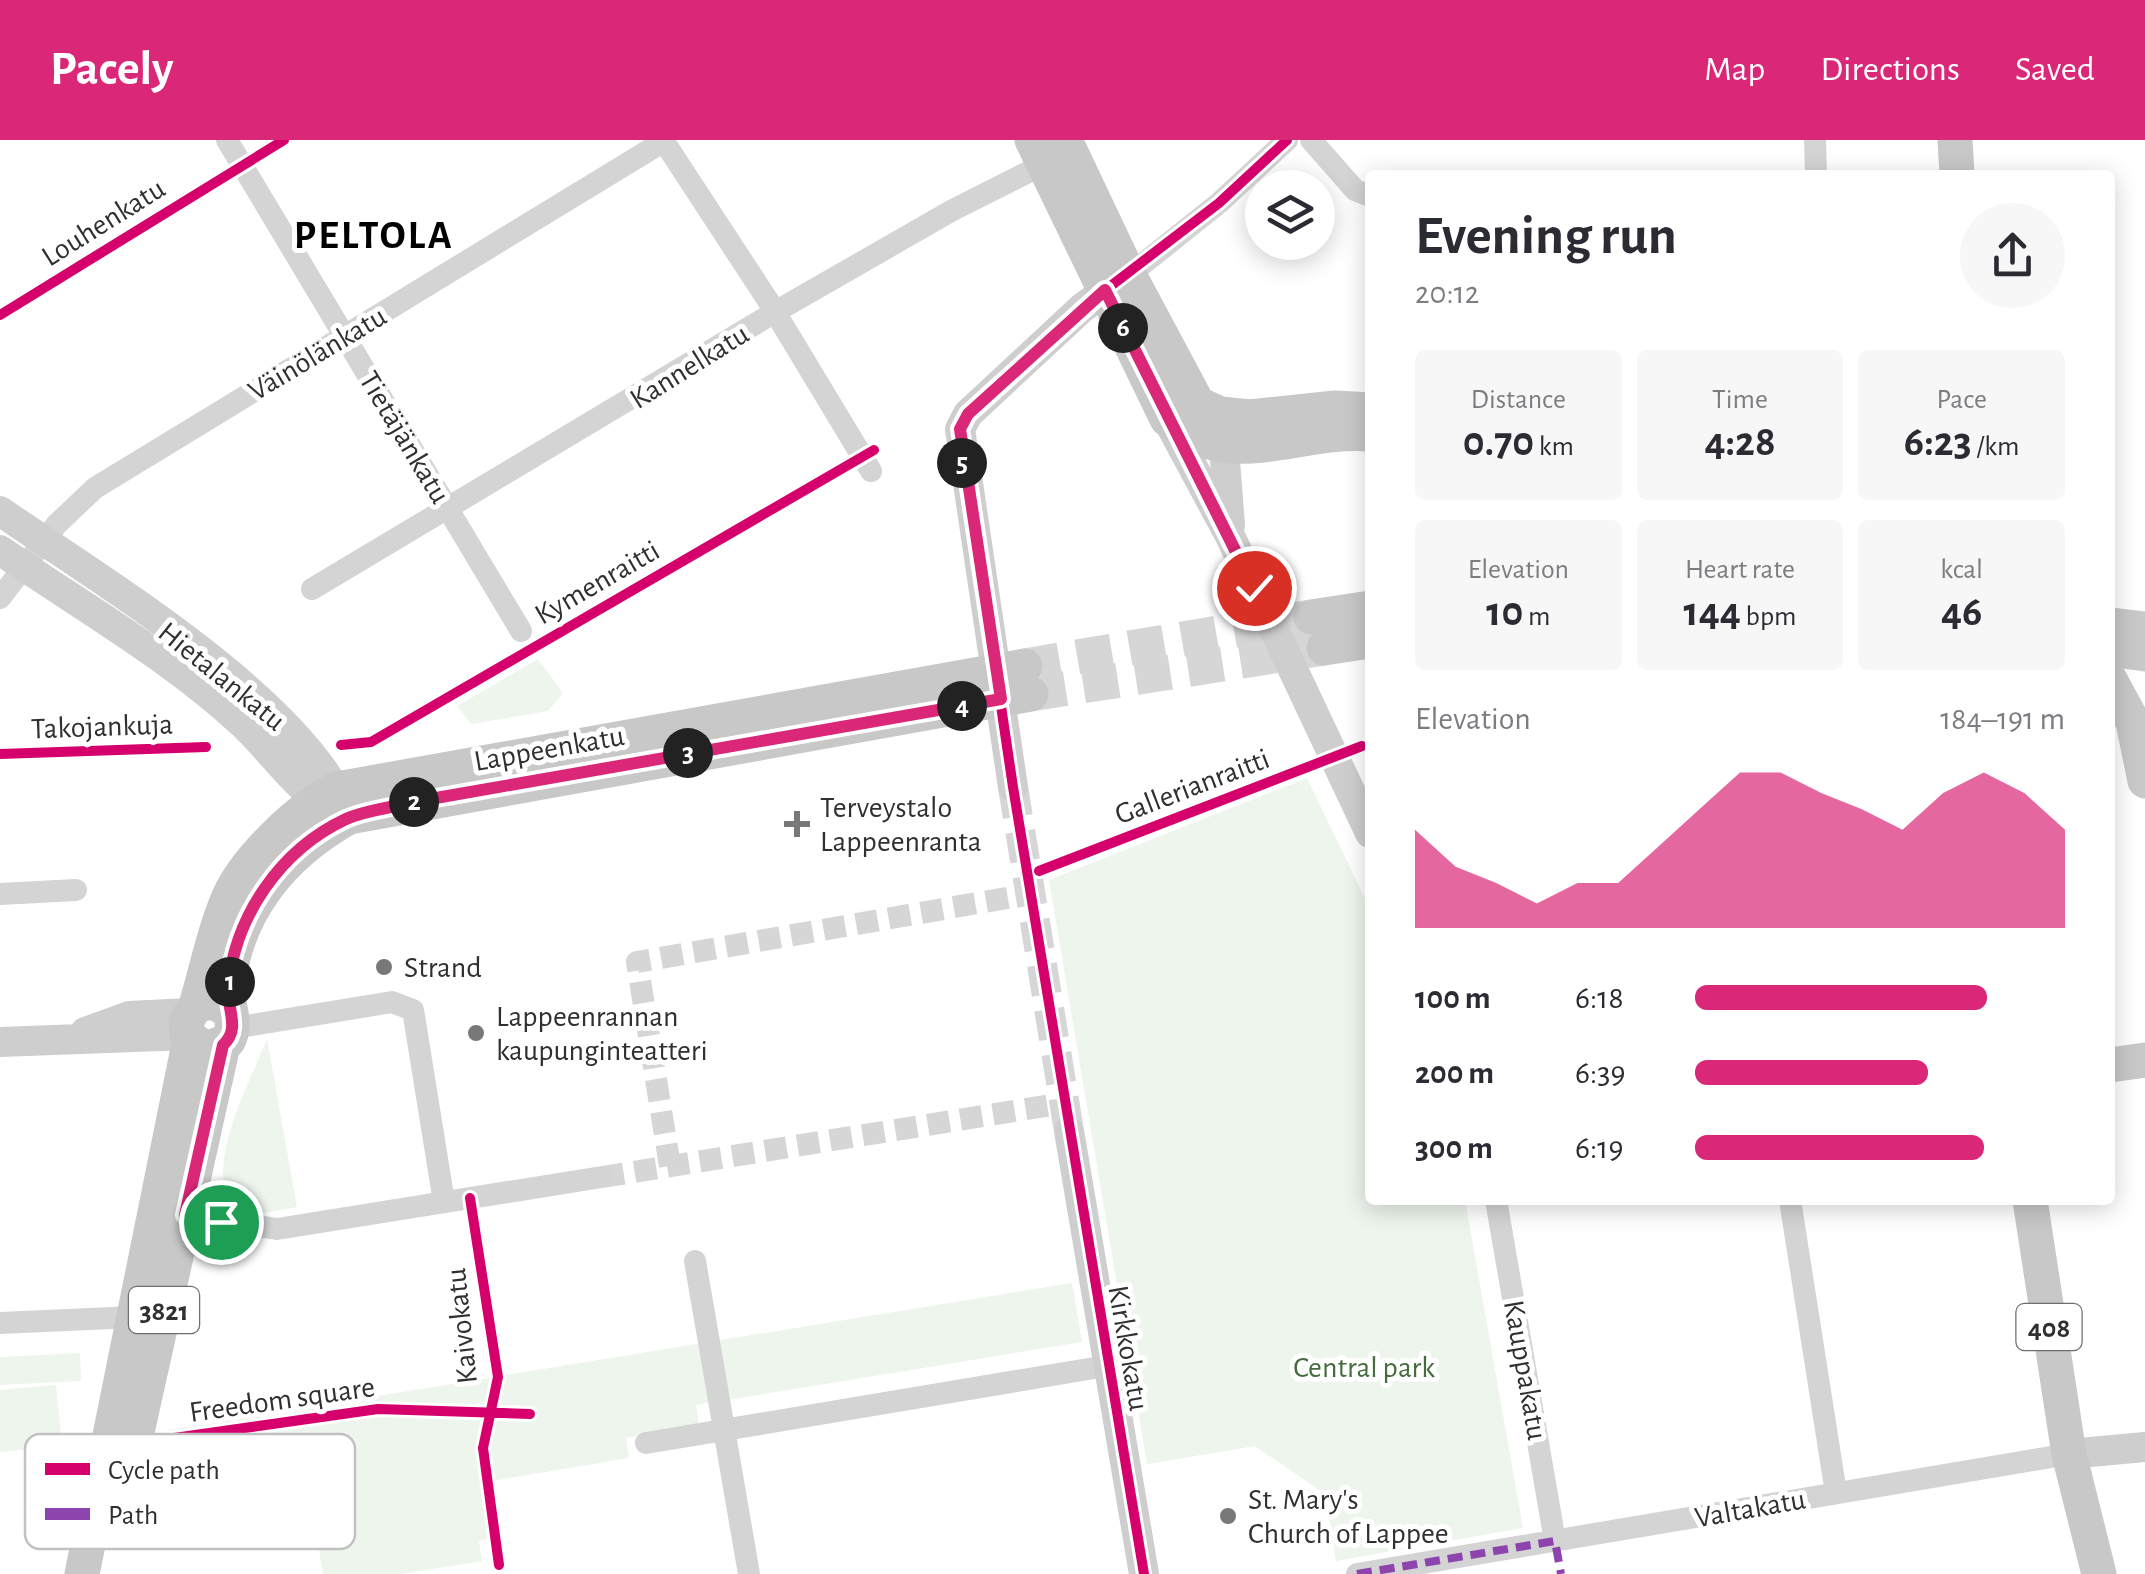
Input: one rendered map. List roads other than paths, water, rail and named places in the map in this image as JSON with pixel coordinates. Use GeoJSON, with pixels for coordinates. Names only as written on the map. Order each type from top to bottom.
{"type":"FeatureCollection","features":[{"type":"Feature","properties":{"kind":"main road"},"geometry":{"type":"LineString","coordinates":[[1955,140],[1957,170]]}},
{"type":"Feature","properties":{"kind":"main road"},"geometry":{"type":"LineString","coordinates":[[1053,149],[1182,411],[1187,436],[1218,441],[1365,434]]}},
{"type":"Feature","properties":{"kind":"main road"},"geometry":{"type":"LineString","coordinates":[[1218,441],[1335,408],[1365,410]]}},
{"type":"Feature","properties":{"kind":"main road"},"geometry":{"type":"LineString","coordinates":[[1182,411],[1221,414],[1218,441]]}},
{"type":"Feature","properties":{"kind":"main road"},"geometry":{"type":"LineString","coordinates":[[1365,610],[1317,632],[1365,640]]}},
{"type":"Feature","properties":{"kind":"main road"},"geometry":{"type":"LineString","coordinates":[[2115,626],[2145,629]]}},
{"type":"Feature","properties":{"kind":"main road"},"geometry":{"type":"LineString","coordinates":[[2115,651],[2145,654]]}},
{"type":"Feature","properties":{"kind":"main road"},"geometry":{"type":"LineString","coordinates":[[2133,722],[2145,674]]}},
{"type":"Feature","properties":{"kind":"main road","name":"Lappeenkatu"},"geometry":{"type":"LineString","coordinates":[[110,1434],[134,1317],[207,1025],[246,915],[334,802],[1013,682]]}},
{"type":"Feature","properties":{"kind":"main road"},"geometry":{"type":"LineString","coordinates":[[2115,689],[2133,722],[2145,781]]}},
{"type":"Feature","properties":{"kind":"main road","name":"Lappeenkatu"},"geometry":{"type":"LineString","coordinates":[[136,1434],[185,1215],[207,1025]]}},
{"type":"Feature","properties":{"kind":"main road"},"geometry":{"type":"LineString","coordinates":[[2115,1064],[2145,1060]]}},
{"type":"Feature","properties":{"kind":"main road","name":"408"},"geometry":{"type":"LineString","coordinates":[[2031,1205],[2069,1454],[2099,1574]]}},
{"type":"Feature","properties":{"kind":"main road","name":"Lappeenkatu"},"geometry":{"type":"LineString","coordinates":[[82,1574],[87,1549]]}},
{"type":"Feature","properties":{"kind":"main road","name":"Lappeenkatu"},"geometry":{"type":"LineString","coordinates":[[105,1574],[111,1549]]}},
{"type":"Feature","properties":{"kind":"street","name":"Tietäjänkatu"},"geometry":{"type":"LineString","coordinates":[[227,140],[521,631]]}},
{"type":"Feature","properties":{"kind":"street"},"geometry":{"type":"LineString","coordinates":[[1013,787],[1013,682],[960,429],[968,414],[1117,282],[1219,203],[1286,140]]}},
{"type":"Feature","properties":{"kind":"street"},"geometry":{"type":"LineString","coordinates":[[1310,140],[1354,190],[1365,194]]}},
{"type":"Feature","properties":{"kind":"street"},"geometry":{"type":"LineString","coordinates":[[1815,140],[1816,170]]}},
{"type":"Feature","properties":{"kind":"street","name":"Väinölänkatu"},"geometry":{"type":"LineString","coordinates":[[0,598],[12,558],[43,541],[95,488],[664,141]]}},
{"type":"Feature","properties":{"kind":"street"},"geometry":{"type":"LineString","coordinates":[[664,141],[775,312],[871,471]]}},
{"type":"Feature","properties":{"kind":"street","name":"Kannelkatu"},"geometry":{"type":"LineString","coordinates":[[312,589],[1053,149]]}},
{"type":"Feature","properties":{"kind":"street"},"geometry":{"type":"LineString","coordinates":[[1218,441],[1231,538],[1365,823]]}},
{"type":"Feature","properties":{"kind":"street","name":"Hietalankatu"},"geometry":{"type":"LineString","coordinates":[[0,511],[259,698],[320,764],[334,802]]}},
{"type":"Feature","properties":{"kind":"street","name":"Hietalankatu"},"geometry":{"type":"LineString","coordinates":[[12,558],[203,691],[334,802]]}},
{"type":"Feature","properties":{"kind":"street"},"geometry":{"type":"LineString","coordinates":[[0,894],[76,890]]}},
{"type":"Feature","properties":{"kind":"street"},"geometry":{"type":"LineString","coordinates":[[0,1042],[65,1039],[129,1016],[207,1025],[392,1002],[413,1010],[444,1202]]}},
{"type":"Feature","properties":{"kind":"street","name":"Kirkkokatu"},"geometry":{"type":"LineString","coordinates":[[1068,1131],[1144,1574]]}},
{"type":"Feature","properties":{"kind":"street"},"geometry":{"type":"LineString","coordinates":[[185,1215],[277,1229],[602,1177]]}},
{"type":"Feature","properties":{"kind":"street","name":"Kauppakatu"},"geometry":{"type":"LineString","coordinates":[[1497,1205],[1555,1541]]}},
{"type":"Feature","properties":{"kind":"street"},"geometry":{"type":"LineString","coordinates":[[1791,1205],[1836,1493]]}},
{"type":"Feature","properties":{"kind":"street"},"geometry":{"type":"LineString","coordinates":[[695,1261],[749,1574]]}},
{"type":"Feature","properties":{"kind":"street"},"geometry":{"type":"LineString","coordinates":[[0,1323],[134,1317]]}},
{"type":"Feature","properties":{"kind":"street"},"geometry":{"type":"LineString","coordinates":[[646,1444],[1106,1366]]}},
{"type":"Feature","properties":{"kind":"street","name":"Valtakatu"},"geometry":{"type":"LineString","coordinates":[[1357,1574],[2069,1454],[2145,1447]]}},
{"type":"Feature","properties":{"kind":"tunnel"},"geometry":{"type":"LineString","coordinates":[[1025,666],[1311,617]]}},
{"type":"Feature","properties":{"kind":"tunnel"},"geometry":{"type":"LineString","coordinates":[[1031,694],[1324,648]]}},
{"type":"Feature","properties":{"kind":"tunnel"},"geometry":{"type":"LineString","coordinates":[[1013,787],[1069,1131]]}},
{"type":"Feature","properties":{"kind":"tunnel"},"geometry":{"type":"LineString","coordinates":[[670,1166],[637,962],[1030,894]]}},
{"type":"Feature","properties":{"kind":"tunnel"},"geometry":{"type":"LineString","coordinates":[[602,1177],[1064,1103]]}},
{"type":"Feature","properties":{"kind":"place","name":"Terveystalo Lappeenranta"},"geometry":{"type":"Point","coordinates":[797,824]}},
{"type":"Feature","properties":{"kind":"place","name":"Strand"},"geometry":{"type":"Point","coordinates":[384,967]}},
{"type":"Feature","properties":{"kind":"place","name":"Lappeenrannan kaupunginteatteri"},"geometry":{"type":"Point","coordinates":[476,1033]}},
{"type":"Feature","properties":{"kind":"place","name":"St. Mary's Church of Lappee"},"geometry":{"type":"Point","coordinates":[1228,1516]}},
{"type":"Feature","properties":{"kind":"district","name":"PELTOLA"},"geometry":{"type":"Point","coordinates":[374,234]}},
{"type":"Feature","properties":{"kind":"park label","name":"Central park"},"geometry":{"type":"Point","coordinates":[1364,1367]}}]}
